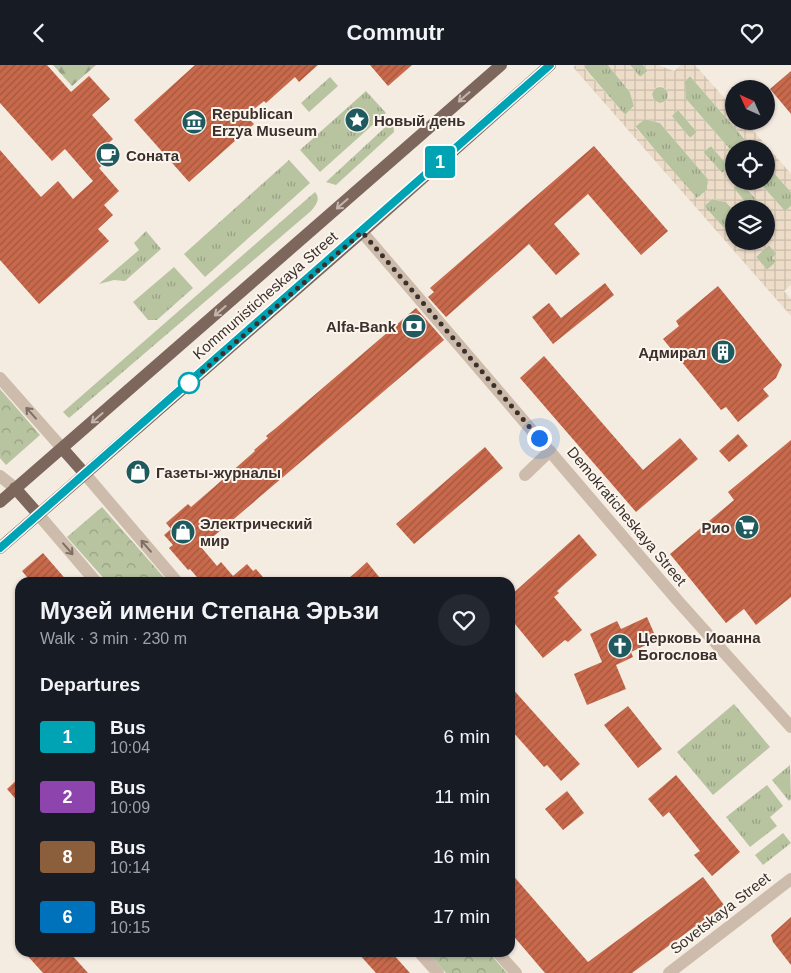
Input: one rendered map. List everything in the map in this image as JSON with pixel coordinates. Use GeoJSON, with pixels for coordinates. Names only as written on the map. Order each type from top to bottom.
{"type":"FeatureCollection","features":[{"type":"Feature","properties":{"kind":"main road","name":"Kommunisticheskaya Street"},"geometry":{"type":"LineString","coordinates":[[0,502],[501,65]]}},
{"type":"Feature","properties":{"kind":"main road","name":"Kommunisticheskaya Street"},"geometry":{"type":"LineString","coordinates":[[0,548],[550,65]]}},
{"type":"Feature","properties":{"kind":"main road"},"geometry":{"type":"LineString","coordinates":[[62,448],[85,474]]}},
{"type":"Feature","properties":{"kind":"main road"},"geometry":{"type":"LineString","coordinates":[[15,489],[38,514]]}},
{"type":"Feature","properties":{"kind":"street","name":"Demokraticheskaya Street"},"geometry":{"type":"LineString","coordinates":[[362,232],[678,601],[791,727]]}},
{"type":"Feature","properties":{"kind":"street"},"geometry":{"type":"LineString","coordinates":[[0,378],[62,448]]}},
{"type":"Feature","properties":{"kind":"street"},"geometry":{"type":"LineString","coordinates":[[525,475],[550,451]]}},
{"type":"Feature","properties":{"kind":"street"},"geometry":{"type":"LineString","coordinates":[[85,474],[173,577]]}},
{"type":"Feature","properties":{"kind":"street"},"geometry":{"type":"LineString","coordinates":[[0,476],[15,489]]}},
{"type":"Feature","properties":{"kind":"street"},"geometry":{"type":"LineString","coordinates":[[38,514],[92,577]]}},
{"type":"Feature","properties":{"kind":"street","name":"Sovetskaya Street"},"geometry":{"type":"LineString","coordinates":[[669,973],[791,879]]}},
{"type":"Feature","properties":{"kind":"street"},"geometry":{"type":"LineString","coordinates":[[424,957],[438,973]]}},
{"type":"Feature","properties":{"kind":"street"},"geometry":{"type":"LineString","coordinates":[[502,957],[516,973]]}},
{"type":"Feature","properties":{"kind":"green space"},"geometry":{"type":"Polygon","coordinates":[[[53,65],[96,65],[72,86],[53,65]]]}},
{"type":"Feature","properties":{"kind":"green space"},"geometry":{"type":"Polygon","coordinates":[[[586,65],[608,65],[630,92],[634,106],[625,115],[584,67],[586,65]]]}},
{"type":"Feature","properties":{"kind":"green space"},"geometry":{"type":"Polygon","coordinates":[[[630,65],[643,65],[648,71],[640,77],[630,65]]]}},
{"type":"Feature","properties":{"kind":"green space"},"geometry":{"type":"Polygon","coordinates":[[[690,76],[725,117],[725,130],[737,130],[745,140],[725,140],[725,144],[686,99],[684,82],[690,76]]]}},
{"type":"Feature","properties":{"kind":"green space"},"geometry":{"type":"Polygon","coordinates":[[[330,77],[338,86],[309,112],[301,103],[330,77]]]}},
{"type":"Feature","properties":{"kind":"green space"},"geometry":{"type":"Polygon","coordinates":[[[660,87],[666,89],[668,95],[666,101],[660,103],[654,101],[652,95],[654,89],[660,87]]]}},
{"type":"Feature","properties":{"kind":"green space"},"geometry":{"type":"Polygon","coordinates":[[[366,91],[386,113],[320,172],[300,150],[366,91]]]}},
{"type":"Feature","properties":{"kind":"green space"},"geometry":{"type":"Polygon","coordinates":[[[678,110],[697,132],[690,138],[671,116],[678,110]]]}},
{"type":"Feature","properties":{"kind":"green space"},"geometry":{"type":"Polygon","coordinates":[[[645,119],[660,123],[708,179],[707,190],[696,199],[635,126],[645,119]]]}},
{"type":"Feature","properties":{"kind":"green space"},"geometry":{"type":"Polygon","coordinates":[[[393,120],[394,132],[336,185],[326,182],[393,120]]]}},
{"type":"Feature","properties":{"kind":"green space"},"geometry":{"type":"Polygon","coordinates":[[[711,146],[725,162],[725,170],[722,173],[703,152],[711,146]]]}},
{"type":"Feature","properties":{"kind":"green space"},"geometry":{"type":"Polygon","coordinates":[[[289,160],[310,183],[205,277],[184,254],[289,160]]]}},
{"type":"Feature","properties":{"kind":"green space"},"geometry":{"type":"Polygon","coordinates":[[[775,174],[791,192],[791,206],[785,212],[766,190],[775,190],[775,174]]]}},
{"type":"Feature","properties":{"kind":"green space"},"geometry":{"type":"Polygon","coordinates":[[[735,190],[748,190],[757,200],[743,200],[735,190]]]}},
{"type":"Feature","properties":{"kind":"green space"},"geometry":{"type":"Polygon","coordinates":[[[315,192],[318,200],[311,211],[69,418],[63,412],[315,192]]]}},
{"type":"Feature","properties":{"kind":"green space"},"geometry":{"type":"Polygon","coordinates":[[[712,199],[725,202],[725,229],[704,206],[712,199]]]}},
{"type":"Feature","properties":{"kind":"green space"},"geometry":{"type":"Polygon","coordinates":[[[146,231],[161,249],[125,281],[114,280],[99,284],[139,250],[134,243],[146,231]]]}},
{"type":"Feature","properties":{"kind":"green space"},"geometry":{"type":"Polygon","coordinates":[[[764,250],[773,250],[777,254],[776,262],[767,270],[756,257],[764,250]]]}},
{"type":"Feature","properties":{"kind":"green space"},"geometry":{"type":"Polygon","coordinates":[[[174,267],[193,288],[157,320],[148,320],[133,302],[174,267]]]}},
{"type":"Feature","properties":{"kind":"green space"},"geometry":{"type":"Polygon","coordinates":[[[0,389],[40,435],[6,465],[0,458],[0,389]]]}},
{"type":"Feature","properties":{"kind":"green space"},"geometry":{"type":"Polygon","coordinates":[[[102,507],[164,577],[103,577],[67,537],[102,507]]]}},
{"type":"Feature","properties":{"kind":"green space"},"geometry":{"type":"Polygon","coordinates":[[[734,704],[770,747],[713,795],[677,752],[734,704]]]}},
{"type":"Feature","properties":{"kind":"green space"},"geometry":{"type":"Polygon","coordinates":[[[790,765],[791,799],[789,801],[772,780],[790,765]]]}},
{"type":"Feature","properties":{"kind":"green space"},"geometry":{"type":"Polygon","coordinates":[[[767,785],[783,806],[770,817],[777,826],[750,847],[726,817],[767,785]]]}},
{"type":"Feature","properties":{"kind":"green space"},"geometry":{"type":"Polygon","coordinates":[[[783,833],[791,843],[763,865],[755,855],[783,833]]]}},
{"type":"Feature","properties":{"kind":"green space"},"geometry":{"type":"Polygon","coordinates":[[[432,957],[493,957],[507,973],[446,973],[432,957]]]}},
{"type":"Feature","properties":{"kind":"shaded area"},"geometry":{"type":"Polygon","coordinates":[[[576,65],[586,65],[584,68],[625,115],[634,106],[630,92],[608,65],[630,65],[640,77],[648,71],[643,65],[658,65],[674,71],[680,65],[695,65],[725,99],[725,117],[690,76],[685,81],[686,99],[725,144],[725,162],[711,146],[703,152],[722,173],[725,170],[725,190],[736,190],[744,200],[725,200],[725,202],[712,199],[704,206],[725,229],[725,241],[573,67],[576,65]],[[661,86],[655,88],[652,94],[654,100],[660,103],[666,101],[669,95],[666,89],[661,86]],[[678,110],[672,116],[690,138],[697,132],[678,110]],[[645,119],[635,127],[697,198],[707,190],[708,179],[660,123],[645,119]]]}},
{"type":"Feature","properties":{"kind":"shaded area"},"geometry":{"type":"Polygon","coordinates":[[[737,130],[753,130],[761,140],[745,140],[737,130]]]}},
{"type":"Feature","properties":{"kind":"shaded area"},"geometry":{"type":"Polygon","coordinates":[[[775,156],[791,174],[791,192],[775,174],[775,156]]]}},
{"type":"Feature","properties":{"kind":"shaded area"},"geometry":{"type":"Polygon","coordinates":[[[748,190],[766,190],[785,211],[791,206],[791,285],[784,291],[791,299],[791,316],[733,250],[764,250],[756,257],[767,270],[776,262],[772,258],[776,254],[773,250],[775,250],[775,200],[756,200],[748,190]]]}},
{"type":"Feature","properties":{"kind":"building"},"geometry":{"type":"Polygon","coordinates":[[[0,65],[47,65],[71,92],[89,76],[110,99],[92,115],[113,139],[104,147],[112,156],[99,168],[119,191],[104,205],[113,215],[98,229],[109,241],[39,304],[0,260],[0,150],[41,197],[58,181],[73,199],[93,181],[65,149],[52,161],[0,103],[0,65]]]}},
{"type":"Feature","properties":{"kind":"building","name":"Republican Erzya Museum"},"geometry":{"type":"Polygon","coordinates":[[[195,65],[318,65],[299,82],[295,77],[266,103],[264,101],[246,116],[254,124],[189,182],[134,120],[195,65]]]}},
{"type":"Feature","properties":{"kind":"building"},"geometry":{"type":"Polygon","coordinates":[[[370,65],[412,65],[388,86],[370,65]]]}},
{"type":"Feature","properties":{"kind":"building"},"geometry":{"type":"Polygon","coordinates":[[[791,71],[791,114],[775,95],[775,85],[791,71]]]}},
{"type":"Feature","properties":{"kind":"building"},"geometry":{"type":"Polygon","coordinates":[[[594,146],[668,231],[641,255],[588,194],[554,224],[580,254],[556,275],[529,244],[446,317],[428,297],[434,292],[430,288],[594,146]]]}},
{"type":"Feature","properties":{"kind":"building"},"geometry":{"type":"Polygon","coordinates":[[[605,283],[614,295],[553,344],[532,317],[549,303],[561,318],[605,283]]]}},
{"type":"Feature","properties":{"kind":"building","name":"Адмирал"},"geometry":{"type":"Polygon","coordinates":[[[718,286],[782,365],[776,378],[763,389],[769,396],[738,422],[726,407],[721,410],[663,339],[679,326],[676,321],[718,286]]]}},
{"type":"Feature","properties":{"kind":"building"},"geometry":{"type":"Polygon","coordinates":[[[416,308],[444,340],[201,547],[217,566],[221,562],[233,576],[247,564],[253,571],[256,569],[263,577],[197,577],[190,569],[188,570],[169,548],[173,545],[164,535],[171,529],[166,523],[188,504],[191,507],[255,451],[268,438],[266,436],[416,308]]]}},
{"type":"Feature","properties":{"kind":"building"},"geometry":{"type":"Polygon","coordinates":[[[544,356],[643,470],[680,438],[698,459],[636,512],[520,378],[544,356]]]}},
{"type":"Feature","properties":{"kind":"building"},"geometry":{"type":"Polygon","coordinates":[[[738,434],[748,446],[729,462],[719,451],[738,434]]]}},
{"type":"Feature","properties":{"kind":"building","name":"Рио"},"geometry":{"type":"Polygon","coordinates":[[[791,440],[791,597],[756,625],[744,609],[726,623],[670,554],[734,500],[728,492],[791,440]]]}},
{"type":"Feature","properties":{"kind":"building"},"geometry":{"type":"Polygon","coordinates":[[[485,447],[503,468],[414,544],[396,524],[485,447]]]}},
{"type":"Feature","properties":{"kind":"building"},"geometry":{"type":"Polygon","coordinates":[[[579,534],[597,555],[557,591],[559,593],[554,597],[582,630],[568,642],[565,640],[543,658],[515,624],[515,592],[579,534]]]}},
{"type":"Feature","properties":{"kind":"building"},"geometry":{"type":"Polygon","coordinates":[[[43,553],[64,577],[27,577],[22,571],[43,553]]]}},
{"type":"Feature","properties":{"kind":"building"},"geometry":{"type":"Polygon","coordinates":[[[367,562],[379,577],[350,577],[367,562]]]}},
{"type":"Feature","properties":{"kind":"building"},"geometry":{"type":"Polygon","coordinates":[[[647,617],[657,640],[631,652],[633,657],[616,665],[626,689],[587,705],[574,674],[602,662],[590,634],[617,621],[621,629],[647,617]]]}},
{"type":"Feature","properties":{"kind":"building"},"geometry":{"type":"Polygon","coordinates":[[[515,692],[580,764],[561,781],[547,765],[544,767],[515,734],[515,692]]]}},
{"type":"Feature","properties":{"kind":"building"},"geometry":{"type":"Polygon","coordinates":[[[628,706],[662,749],[638,768],[604,725],[628,706]]]}},
{"type":"Feature","properties":{"kind":"building"},"geometry":{"type":"Polygon","coordinates":[[[676,775],[740,852],[712,876],[694,855],[700,851],[669,812],[663,817],[648,799],[676,775]]]}},
{"type":"Feature","properties":{"kind":"building"},"geometry":{"type":"Polygon","coordinates":[[[15,782],[15,798],[7,789],[15,782]]]}},
{"type":"Feature","properties":{"kind":"building"},"geometry":{"type":"Polygon","coordinates":[[[567,791],[584,813],[563,830],[545,809],[567,791]]]}},
{"type":"Feature","properties":{"kind":"building"},"geometry":{"type":"Polygon","coordinates":[[[703,877],[724,905],[632,973],[545,973],[515,938],[515,878],[588,962],[703,877]]]}},
{"type":"Feature","properties":{"kind":"building"},"geometry":{"type":"Polygon","coordinates":[[[791,917],[791,965],[773,942],[771,935],[791,917]]]}},
{"type":"Feature","properties":{"kind":"building"},"geometry":{"type":"Polygon","coordinates":[[[29,957],[74,957],[88,973],[43,973],[29,957]]]}},
{"type":"Feature","properties":{"kind":"building"},"geometry":{"type":"Polygon","coordinates":[[[362,957],[396,957],[410,973],[376,973],[362,957]]]}},
{"type":"Feature","properties":{"kind":"bus line","name":"1"},"geometry":{"type":"LineString","coordinates":[[0,548],[550,65]]}},
{"type":"Feature","properties":{"kind":"place","name":"Новый день"},"geometry":{"type":"Point","coordinates":[357,120]}},
{"type":"Feature","properties":{"kind":"place","name":"Republican Erzya Museum"},"geometry":{"type":"Point","coordinates":[194,122]}},
{"type":"Feature","properties":{"kind":"place","name":"Соната"},"geometry":{"type":"Point","coordinates":[108,155]}},
{"type":"Feature","properties":{"kind":"place","name":"Alfa-Bank"},"geometry":{"type":"Point","coordinates":[414,326]}},
{"type":"Feature","properties":{"kind":"place","name":"Адмирал"},"geometry":{"type":"Point","coordinates":[723,352]}},
{"type":"Feature","properties":{"kind":"place","name":"Газеты-журналы"},"geometry":{"type":"Point","coordinates":[138,472]}},
{"type":"Feature","properties":{"kind":"place","name":"Рио"},"geometry":{"type":"Point","coordinates":[747,527]}},
{"type":"Feature","properties":{"kind":"place","name":"Электрический мир"},"geometry":{"type":"Point","coordinates":[183,532]}},
{"type":"Feature","properties":{"kind":"place","name":"Церковь Иоанна Богослова"},"geometry":{"type":"Point","coordinates":[620,646]}},
{"type":"Feature","properties":{"kind":"route"},"geometry":{"type":"LineString","coordinates":[[189,383],[362,232],[539,438]]}}]}
